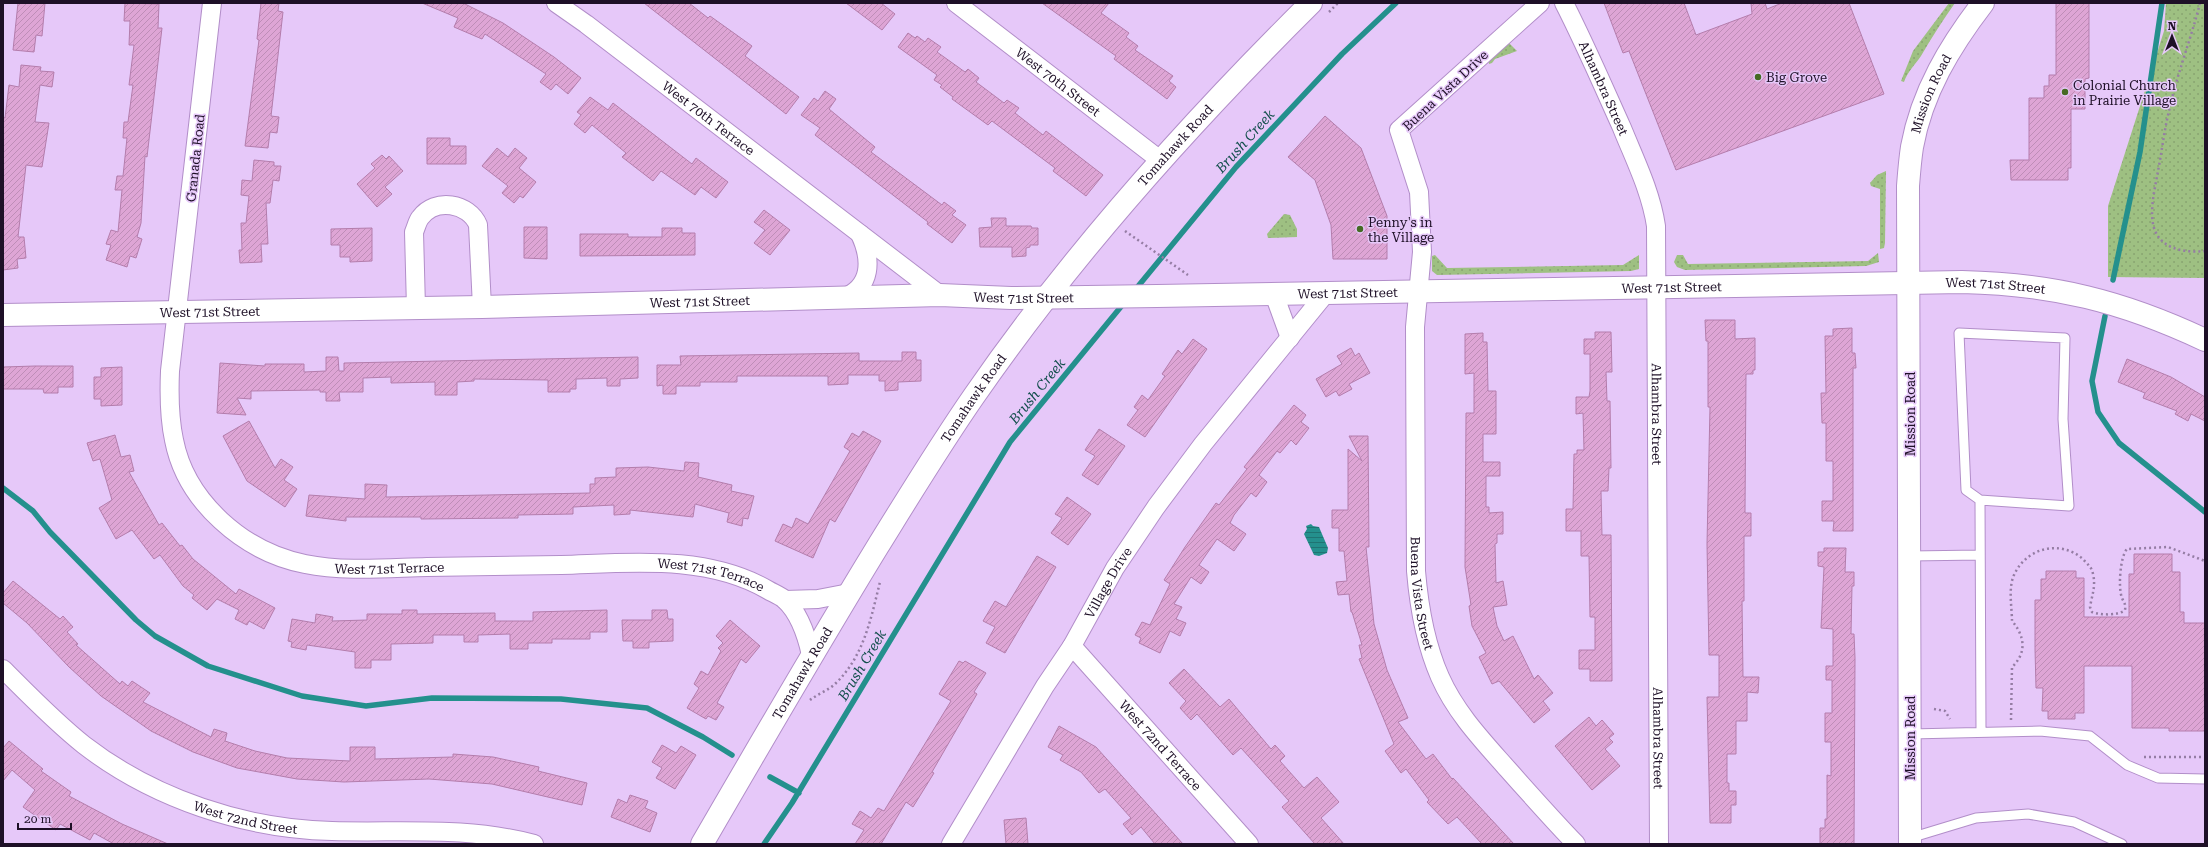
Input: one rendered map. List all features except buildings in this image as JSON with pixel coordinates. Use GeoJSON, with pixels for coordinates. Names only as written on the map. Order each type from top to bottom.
{"type":"FeatureCollection","features":[{"type":"Feature","properties":{"kind":"street","name":"Granada Road"},"geometry":{"type":"LineString","coordinates":[[177,312],[212,3]]}},
{"type":"Feature","properties":{"kind":"street","name":"West 70th Terrace"},"geometry":{"type":"LineString","coordinates":[[556,3],[586,24],[940,295]]}},
{"type":"Feature","properties":{"kind":"street","name":"West 70th Street"},"geometry":{"type":"LineString","coordinates":[[956,3],[1160,160]]}},
{"type":"Feature","properties":{"kind":"street","name":"Buena Vista Drive"},"geometry":{"type":"LineString","coordinates":[[1418,291],[1422,252],[1419,192],[1399,130],[1540,3]]}},
{"type":"Feature","properties":{"kind":"street","name":"Alhambra Street"},"geometry":{"type":"LineString","coordinates":[[1564,3],[1586,46],[1650,198],[1656,226],[1659,844]]}},
{"type":"Feature","properties":{"kind":"street","name":"Mission Road"},"geometry":{"type":"LineString","coordinates":[[1910,841],[1908,186],[1912,148],[1917,125],[1935,76],[1964,29],[1983,3]]}},
{"type":"Feature","properties":{"kind":"street","name":"Tomahawk Road"},"geometry":{"type":"LineString","coordinates":[[702,844],[811,655],[974,396],[1048,297],[1160,160],[1306,5]]}},
{"type":"Feature","properties":{"kind":"street"},"geometry":{"type":"LineString","coordinates":[[416,308],[414,232],[416,224],[420,217],[426,212],[441,206],[451,205],[466,210],[475,219],[478,225],[482,307]]}},
{"type":"Feature","properties":{"kind":"street"},"geometry":{"type":"LineString","coordinates":[[843,298],[859,289],[865,279],[868,259],[866,246],[860,234]]}},
{"type":"Feature","properties":{"kind":"street","name":"West 71st Street"},"geometry":{"type":"LineString","coordinates":[[3,316],[482,307],[940,295],[1048,297],[1157,296],[1909,283],[2008,283],[2067,292],[2108,302],[2171,324],[2205,340]]}},
{"type":"Feature","properties":{"kind":"street","name":"Buena Vista Street"},"geometry":{"type":"LineString","coordinates":[[1418,291],[1415,327],[1416,571],[1418,601],[1430,653],[1440,678],[1472,728],[1576,844]]}},
{"type":"Feature","properties":{"kind":"street","name":"Village Drive"},"geometry":{"type":"LineString","coordinates":[[951,844],[1045,686],[1072,646],[1115,568],[1156,507],[1203,444],[1326,293]]}},
{"type":"Feature","properties":{"kind":"street"},"geometry":{"type":"LineString","coordinates":[[1274,294],[1290,338]]}},
{"type":"Feature","properties":{"kind":"street","name":"West 71st Terrace"},"geometry":{"type":"LineString","coordinates":[[177,312],[170,371],[169,411],[174,442],[180,461],[191,482],[207,505],[221,521],[254,545],[286,560],[323,567],[365,569],[679,564],[703,567],[755,582],[785,600],[808,639],[811,655]]}},
{"type":"Feature","properties":{"kind":"street"},"geometry":{"type":"LineString","coordinates":[[785,600],[818,599],[849,593]]}},
{"type":"Feature","properties":{"kind":"street","name":"West 72nd Terrace"},"geometry":{"type":"LineString","coordinates":[[1072,646],[1249,844]]}},
{"type":"Feature","properties":{"kind":"street","name":"West 72nd Street"},"geometry":{"type":"LineString","coordinates":[[3,669],[47,713],[85,746],[128,774],[183,801],[224,814],[288,827],[331,831],[449,830],[478,833],[534,844]]}},
{"type":"Feature","properties":{"kind":"lane"},"geometry":{"type":"LineString","coordinates":[[1959,333],[2066,338],[2063,419],[2069,506],[1980,500],[1966,490],[1959,333]]}},
{"type":"Feature","properties":{"kind":"lane"},"geometry":{"type":"LineString","coordinates":[[1980,500],[1981,731]]}},
{"type":"Feature","properties":{"kind":"lane"},"geometry":{"type":"LineString","coordinates":[[1910,556],[1980,555]]}},
{"type":"Feature","properties":{"kind":"lane"},"geometry":{"type":"LineString","coordinates":[[1910,734],[1981,731],[2040,732],[2090,736],[2127,765],[2158,778],[2205,779]]}},
{"type":"Feature","properties":{"kind":"lane"},"geometry":{"type":"LineString","coordinates":[[1910,841],[1976,818],[2028,814],[2074,822],[2122,844]]}},
{"type":"Feature","properties":{"kind":"path"},"geometry":{"type":"LineString","coordinates":[[2200,3],[2168,112],[2154,194],[2153,217],[2154,229],[2161,240],[2172,248],[2189,252],[2205,251]]}},
{"type":"Feature","properties":{"kind":"path"},"geometry":{"type":"LineString","coordinates":[[1123,229],[1178,270]]}},
{"type":"Feature","properties":{"kind":"path"},"geometry":{"type":"LineString","coordinates":[[2011,724],[2012,667],[2022,655],[2022,639],[2019,628],[2012,621],[2012,582],[2018,569],[2028,556],[2039,551],[2052,548],[2068,551],[2079,556],[2089,565],[2093,574],[2095,591],[2090,607],[2092,612],[2096,614],[2119,613],[2124,610],[2126,605],[2122,596],[2121,559],[2127,549],[2168,547],[2205,561]]}},
{"type":"Feature","properties":{"kind":"path"},"geometry":{"type":"LineString","coordinates":[[806,706],[810,700],[836,684],[857,655],[867,636],[880,583],[884,576]]}},
{"type":"Feature","properties":{"kind":"shaded area"},"geometry":{"type":"Polygon","coordinates":[[[1949,3],[1955,3],[1904,82],[1901,81],[1913,51],[1949,3]]]}},
{"type":"Feature","properties":{"kind":"shaded area"},"geometry":{"type":"Polygon","coordinates":[[[2166,3],[2205,3],[2205,278],[2108,277],[2108,206],[2164,31],[2166,3]]]}},
{"type":"Feature","properties":{"kind":"shaded area"},"geometry":{"type":"Polygon","coordinates":[[[1505,42],[1509,43],[1517,51],[1495,59],[1489,64],[1488,59],[1505,42]]]}},
{"type":"Feature","properties":{"kind":"shaded area"},"geometry":{"type":"Polygon","coordinates":[[[1886,171],[1885,243],[1884,248],[1880,249],[1880,189],[1871,186],[1870,183],[1877,175],[1886,171]]]}},
{"type":"Feature","properties":{"kind":"shaded area"},"geometry":{"type":"Polygon","coordinates":[[[1284,214],[1290,215],[1297,229],[1297,237],[1268,238],[1267,234],[1284,214]]]}},
{"type":"Feature","properties":{"kind":"shaded area"},"geometry":{"type":"Polygon","coordinates":[[[1878,253],[1879,262],[1866,266],[1685,270],[1677,267],[1674,262],[1677,255],[1683,255],[1688,264],[1868,261],[1878,253]]]}},
{"type":"Feature","properties":{"kind":"shaded area"},"geometry":{"type":"Polygon","coordinates":[[[1435,255],[1447,268],[1623,265],[1639,255],[1639,269],[1631,271],[1437,275],[1432,271],[1432,256],[1435,255]]]}},
{"type":"Feature","properties":{"kind":"shaded area"},"geometry":{"type":"Polygon","coordinates":[[[1311,524],[1319,527],[1328,548],[1327,553],[1319,556],[1314,555],[1304,534],[1307,529],[1306,526],[1311,524]]]}},
{"type":"Feature","properties":{"kind":"waterway","name":"Brush Creek"},"geometry":{"type":"LineString","coordinates":[[1135,290],[1236,167],[1342,54],[1396,3]]}},
{"type":"Feature","properties":{"kind":"waterway"},"geometry":{"type":"LineString","coordinates":[[2113,280],[2140,152],[2162,3]]}},
{"type":"Feature","properties":{"kind":"waterway","name":"Brush Creek"},"geometry":{"type":"LineString","coordinates":[[764,844],[792,803],[1010,442],[1124,303]]}},
{"type":"Feature","properties":{"kind":"waterway"},"geometry":{"type":"LineString","coordinates":[[2105,316],[2092,381],[2098,412],[2119,443],[2205,512]]}},
{"type":"Feature","properties":{"kind":"waterway"},"geometry":{"type":"LineString","coordinates":[[3,488],[33,511],[50,532],[136,620],[155,636],[208,666],[302,696],[366,706],[432,698],[561,699],[647,708],[703,737],[732,755]]}},
{"type":"Feature","properties":{"kind":"waterway"},"geometry":{"type":"LineString","coordinates":[[770,777],[799,793]]}},
{"type":"Feature","properties":{"kind":"place","name":"Big Grove"},"geometry":{"type":"Point","coordinates":[1758,77]}},
{"type":"Feature","properties":{"kind":"place","name":"Colonial Church in Prairie Village"},"geometry":{"type":"Point","coordinates":[2065,92]}},
{"type":"Feature","properties":{"kind":"place","name":"Penny's in the Village"},"geometry":{"type":"Point","coordinates":[1360,229]}}]}
